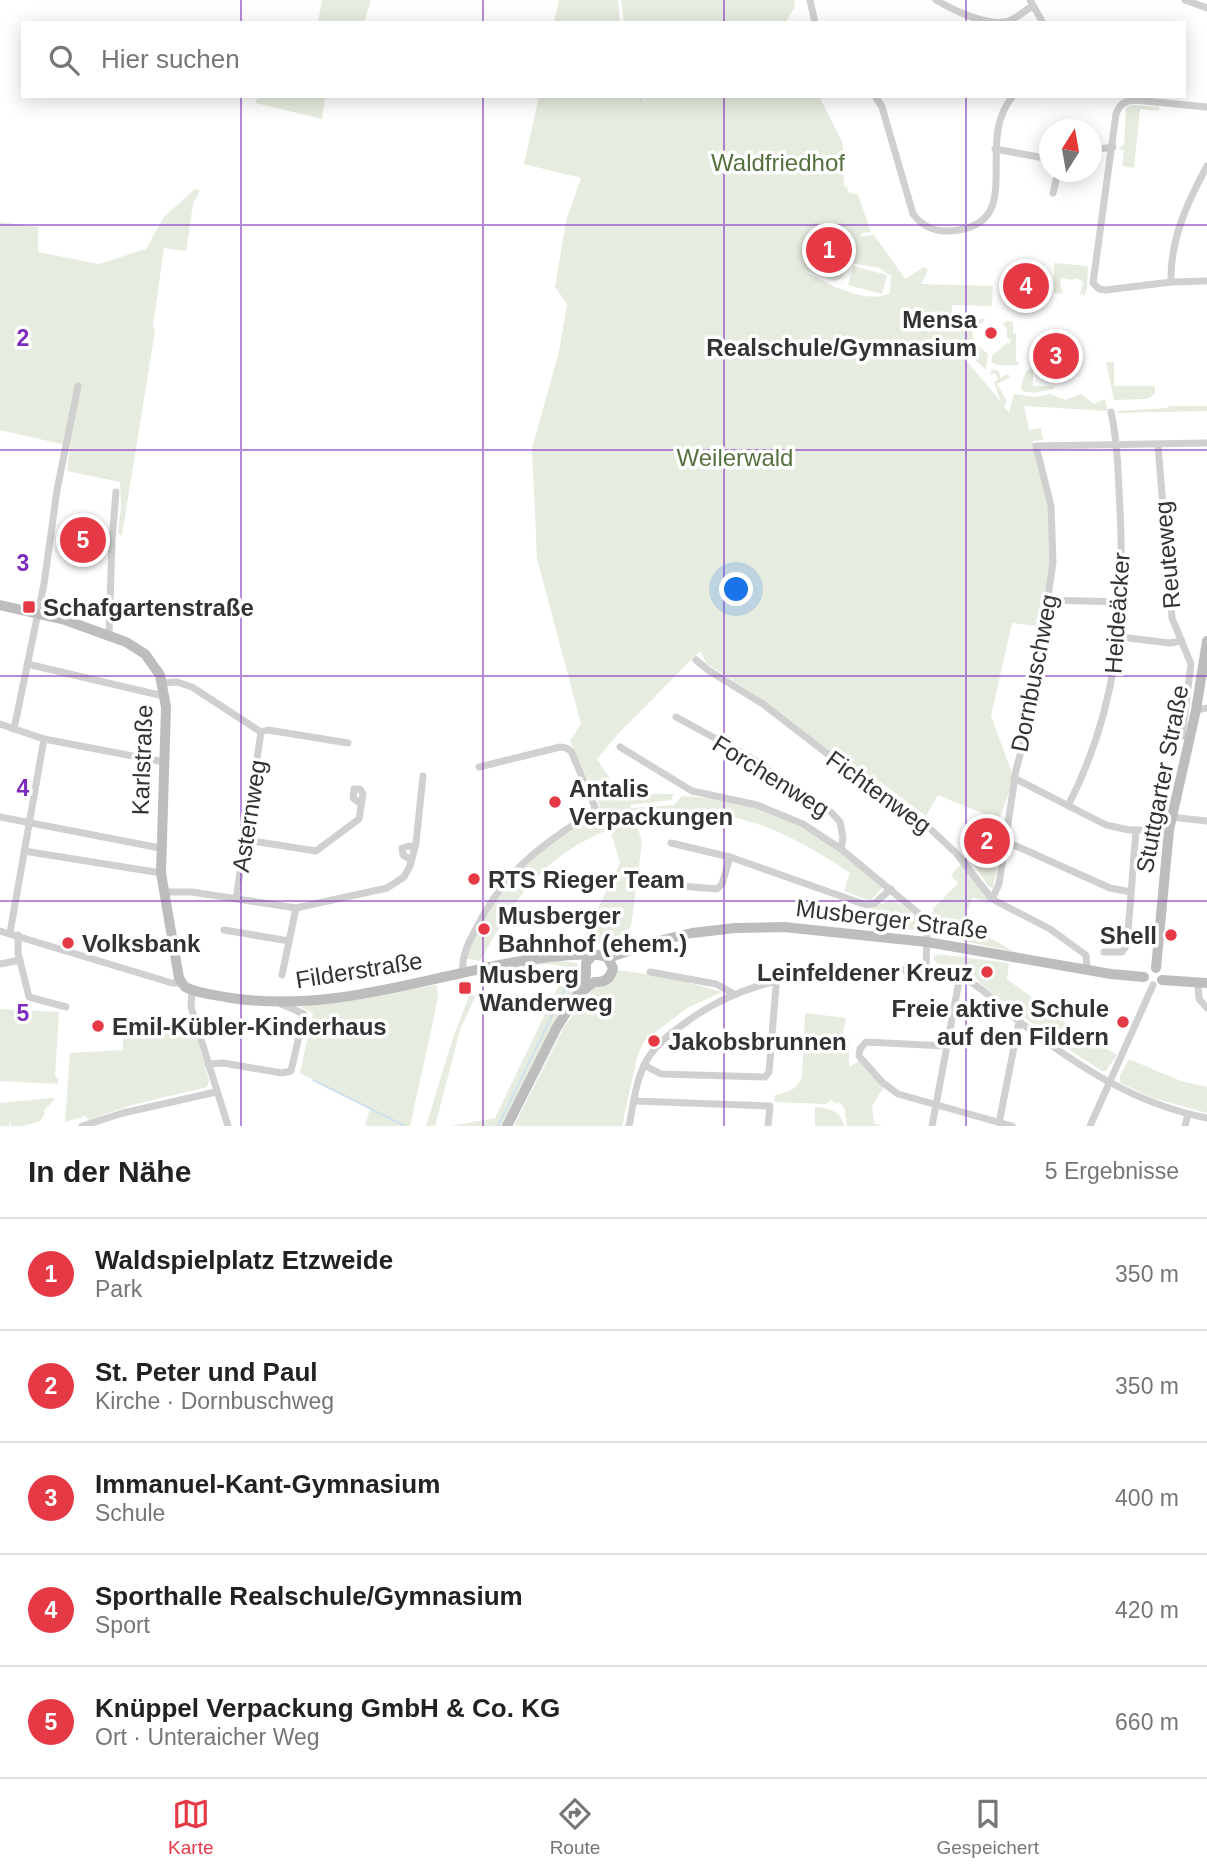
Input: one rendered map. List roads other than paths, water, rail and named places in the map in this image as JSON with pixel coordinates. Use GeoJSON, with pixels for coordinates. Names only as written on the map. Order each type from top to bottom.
{"type":"FeatureCollection","features":[{"type":"Feature","properties":{"kind":"main road","name":"Karlstraße"},"geometry":{"type":"LineString","coordinates":[[0,606],[38,614],[131,644],[145,654],[158,671],[166,707],[161,873],[181,983]]}},
{"type":"Feature","properties":{"kind":"main road","name":"Stuttgarter Straße"},"geometry":{"type":"LineString","coordinates":[[1156,968],[1171,817],[1190,737],[1202,709],[1207,641]]}},
{"type":"Feature","properties":{"kind":"main road","name":"Musberger Straße"},"geometry":{"type":"LineString","coordinates":[[589,970],[606,980],[611,975],[610,963],[654,942],[680,935],[750,927],[800,928],[927,942],[1144,977]]}},
{"type":"Feature","properties":{"kind":"main road","name":"Filderstraße"},"geometry":{"type":"LineString","coordinates":[[181,983],[192,990],[279,1003],[334,1000],[531,959],[566,956],[589,970],[599,954],[610,963]]}},
{"type":"Feature","properties":{"kind":"main road"},"geometry":{"type":"LineString","coordinates":[[1157,983],[1162,974],[1156,968],[1149,968],[1144,977],[1146,982],[1157,983],[1203,983]]}},
{"type":"Feature","properties":{"kind":"main road"},"geometry":{"type":"LineString","coordinates":[[507,1126],[589,970]]}},
{"type":"Feature","properties":{"kind":"street"},"geometry":{"type":"LineString","coordinates":[[810,0],[814,21]]}},
{"type":"Feature","properties":{"kind":"street"},"geometry":{"type":"LineString","coordinates":[[936,0],[956,11],[994,21]]}},
{"type":"Feature","properties":{"kind":"street"},"geometry":{"type":"LineString","coordinates":[[1185,0],[1207,8]]}},
{"type":"Feature","properties":{"kind":"street"},"geometry":{"type":"LineString","coordinates":[[1008,21],[1032,3],[1042,21]]}},
{"type":"Feature","properties":{"kind":"street"},"geometry":{"type":"LineString","coordinates":[[876,98],[882,107],[908,203],[919,221],[929,228],[944,231],[979,223],[991,212],[996,196],[995,149],[999,121],[1012,98]]}},
{"type":"Feature","properties":{"kind":"street"},"geometry":{"type":"LineString","coordinates":[[1207,107],[1135,100],[1122,104],[1116,114],[1093,279],[1096,288],[1106,290],[1171,282],[1207,281]]}},
{"type":"Feature","properties":{"kind":"street"},"geometry":{"type":"LineString","coordinates":[[1102,148],[1113,147]]}},
{"type":"Feature","properties":{"kind":"street"},"geometry":{"type":"LineString","coordinates":[[995,149],[1039,157]]}},
{"type":"Feature","properties":{"kind":"street"},"geometry":{"type":"LineString","coordinates":[[1171,282],[1172,253],[1180,221],[1207,166]]}},
{"type":"Feature","properties":{"kind":"street"},"geometry":{"type":"LineString","coordinates":[[1054,193],[1056,182]]}},
{"type":"Feature","properties":{"kind":"street"},"geometry":{"type":"LineString","coordinates":[[14,729],[52,542],[57,490],[78,386]]}},
{"type":"Feature","properties":{"kind":"street","name":"Heideäcker"},"geometry":{"type":"LineString","coordinates":[[1068,806],[1087,769],[1102,724],[1112,685],[1119,637],[1122,602],[1117,445],[1111,412]]}},
{"type":"Feature","properties":{"kind":"street"},"geometry":{"type":"LineString","coordinates":[[1117,445],[1207,443]]}},
{"type":"Feature","properties":{"kind":"street","name":"Reuteweg"},"geometry":{"type":"LineString","coordinates":[[1158,444],[1172,613],[1175,629],[1189,655],[1191,670],[1182,736],[1190,737]]}},
{"type":"Feature","properties":{"kind":"street","name":"Dornbuschweg"},"geometry":{"type":"LineString","coordinates":[[992,899],[999,884],[1014,778],[1029,722],[1054,551],[1053,518],[1046,479],[1036,446],[1117,445]]}},
{"type":"Feature","properties":{"kind":"street"},"geometry":{"type":"LineString","coordinates":[[109,635],[116,492]]}},
{"type":"Feature","properties":{"kind":"street"},"geometry":{"type":"LineString","coordinates":[[1048,600],[1122,602]]}},
{"type":"Feature","properties":{"kind":"street"},"geometry":{"type":"LineString","coordinates":[[1119,637],[1170,643],[1182,641]]}},
{"type":"Feature","properties":{"kind":"street","name":"Fichtenweg"},"geometry":{"type":"LineString","coordinates":[[696,660],[769,708],[832,757],[910,810],[956,853],[992,899],[1050,929],[1086,956],[1087,969]]}},
{"type":"Feature","properties":{"kind":"street"},"geometry":{"type":"LineString","coordinates":[[27,664],[161,689],[177,682],[192,687],[261,732],[268,730],[348,743]]}},
{"type":"Feature","properties":{"kind":"street","name":"Forchenweg"},"geometry":{"type":"LineString","coordinates":[[676,717],[755,760],[801,796],[831,812],[840,822],[843,838],[841,849]]}},
{"type":"Feature","properties":{"kind":"street"},"geometry":{"type":"LineString","coordinates":[[0,724],[44,739],[164,762]]}},
{"type":"Feature","properties":{"kind":"street","name":"Asternweg"},"geometry":{"type":"LineString","coordinates":[[236,899],[261,732]]}},
{"type":"Feature","properties":{"kind":"street"},"geometry":{"type":"LineString","coordinates":[[44,739],[24,851],[14,934],[29,997],[66,1007]]}},
{"type":"Feature","properties":{"kind":"street"},"geometry":{"type":"LineString","coordinates":[[463,973],[462,962],[468,945],[503,884],[535,851],[592,812],[595,807],[571,751],[566,748],[560,747],[479,767]]}},
{"type":"Feature","properties":{"kind":"street"},"geometry":{"type":"LineString","coordinates":[[620,747],[686,788],[747,802],[782,814],[803,824],[841,849],[923,917],[927,926],[926,970]]}},
{"type":"Feature","properties":{"kind":"street"},"geometry":{"type":"LineString","coordinates":[[164,892],[186,892],[296,908],[387,887],[404,877],[411,860],[415,847],[423,776]]}},
{"type":"Feature","properties":{"kind":"street"},"geometry":{"type":"LineString","coordinates":[[1014,778],[1106,825],[1136,830],[1169,830]]}},
{"type":"Feature","properties":{"kind":"street"},"geometry":{"type":"LineString","coordinates":[[246,840],[316,851],[358,821],[360,804]]}},
{"type":"Feature","properties":{"kind":"street"},"geometry":{"type":"LineString","coordinates":[[0,817],[160,848]]}},
{"type":"Feature","properties":{"kind":"street"},"geometry":{"type":"LineString","coordinates":[[1171,817],[1207,821]]}},
{"type":"Feature","properties":{"kind":"street"},"geometry":{"type":"LineString","coordinates":[[1104,952],[1118,952],[1126,948],[1136,830]]}},
{"type":"Feature","properties":{"kind":"street"},"geometry":{"type":"LineString","coordinates":[[1004,841],[1110,888],[1131,892]]}},
{"type":"Feature","properties":{"kind":"street"},"geometry":{"type":"LineString","coordinates":[[671,843],[730,857],[866,905],[875,903],[891,889]]}},
{"type":"Feature","properties":{"kind":"street"},"geometry":{"type":"LineString","coordinates":[[411,860],[403,855],[402,848],[415,847]]}},
{"type":"Feature","properties":{"kind":"street"},"geometry":{"type":"LineString","coordinates":[[24,851],[161,873]]}},
{"type":"Feature","properties":{"kind":"street"},"geometry":{"type":"LineString","coordinates":[[669,885],[717,889],[722,884],[730,857]]}},
{"type":"Feature","properties":{"kind":"street"},"geometry":{"type":"LineString","coordinates":[[282,975],[296,908]]}},
{"type":"Feature","properties":{"kind":"street"},"geometry":{"type":"LineString","coordinates":[[224,930],[289,941]]}},
{"type":"Feature","properties":{"kind":"street","name":"Filderstraße"},"geometry":{"type":"LineString","coordinates":[[0,931],[172,983],[181,983]]}},
{"type":"Feature","properties":{"kind":"street"},"geometry":{"type":"LineString","coordinates":[[0,964],[20,960]]}},
{"type":"Feature","properties":{"kind":"street"},"geometry":{"type":"LineString","coordinates":[[629,1126],[644,1065],[669,1035],[698,1014],[734,993],[774,980],[856,970],[926,970],[960,976],[1019,1022],[1108,1083],[1152,1103],[1207,1118]]}},
{"type":"Feature","properties":{"kind":"street"},"geometry":{"type":"LineString","coordinates":[[650,972],[716,984],[734,993]]}},
{"type":"Feature","properties":{"kind":"street"},"geometry":{"type":"LineString","coordinates":[[932,1126],[960,976]]}},
{"type":"Feature","properties":{"kind":"street"},"geometry":{"type":"LineString","coordinates":[[644,1065],[661,1074],[675,1075],[765,1077],[773,1072],[774,980]]}},
{"type":"Feature","properties":{"kind":"street"},"geometry":{"type":"LineString","coordinates":[[1090,1126],[1112,1074],[1157,983]]}},
{"type":"Feature","properties":{"kind":"street"},"geometry":{"type":"LineString","coordinates":[[1203,983],[1199,999],[1207,1007]]}},
{"type":"Feature","properties":{"kind":"street"},"geometry":{"type":"LineString","coordinates":[[192,990],[191,1007],[228,1126]]}},
{"type":"Feature","properties":{"kind":"street"},"geometry":{"type":"LineString","coordinates":[[208,1064],[218,1062],[282,1073],[291,1071],[304,1014],[279,1003]]}},
{"type":"Feature","properties":{"kind":"street"},"geometry":{"type":"LineString","coordinates":[[999,1123],[1019,1022]]}},
{"type":"Feature","properties":{"kind":"street"},"geometry":{"type":"LineString","coordinates":[[946,1046],[866,1042],[860,1049],[860,1059],[889,1089],[907,1097],[1012,1126]]}},
{"type":"Feature","properties":{"kind":"street"},"geometry":{"type":"LineString","coordinates":[[82,1126],[123,1113],[216,1091]]}},
{"type":"Feature","properties":{"kind":"street"},"geometry":{"type":"LineString","coordinates":[[634,1101],[770,1106],[768,1126]]}},
{"type":"Feature","properties":{"kind":"street"},"geometry":{"type":"LineString","coordinates":[[1185,1126],[1188,1114]]}},
{"type":"Feature","properties":{"kind":"waterway"},"geometry":{"type":"LineString","coordinates":[[498,1126],[573,973]]}},
{"type":"Feature","properties":{"kind":"waterway"},"geometry":{"type":"LineString","coordinates":[[313,1080],[405,1126]]}},
{"type":"Feature","properties":{"kind":"place","name":"Waldspielplatz Etzweide"},"geometry":{"type":"Point","coordinates":[829,250]}},
{"type":"Feature","properties":{"kind":"place","name":"Sporthalle Realschule/Gymnasium"},"geometry":{"type":"Point","coordinates":[1026,286]}},
{"type":"Feature","properties":{"kind":"place","name":"Mensa Realschule/Gymnasium"},"geometry":{"type":"Point","coordinates":[991,333]}},
{"type":"Feature","properties":{"kind":"place","name":"Immanuel-Kant-Gymnasium"},"geometry":{"type":"Point","coordinates":[1056,356]}},
{"type":"Feature","properties":{"kind":"place","name":"Knüppel Verpackung GmbH & Co. KG"},"geometry":{"type":"Point","coordinates":[83,540]}},
{"type":"Feature","properties":{"kind":"place","name":"Schafgartenstraße"},"geometry":{"type":"Point","coordinates":[29,607]}},
{"type":"Feature","properties":{"kind":"place","name":"Antalis Verpackungen"},"geometry":{"type":"Point","coordinates":[555,802]}},
{"type":"Feature","properties":{"kind":"place","name":"St. Peter und Paul"},"geometry":{"type":"Point","coordinates":[987,841]}},
{"type":"Feature","properties":{"kind":"place","name":"RTS Rieger Team"},"geometry":{"type":"Point","coordinates":[474,879]}},
{"type":"Feature","properties":{"kind":"place","name":"Musberger Bahnhof (ehem.)"},"geometry":{"type":"Point","coordinates":[484,929]}},
{"type":"Feature","properties":{"kind":"place","name":"Shell"},"geometry":{"type":"Point","coordinates":[1171,935]}},
{"type":"Feature","properties":{"kind":"place","name":"Volksbank"},"geometry":{"type":"Point","coordinates":[68,943]}},
{"type":"Feature","properties":{"kind":"place","name":"Leinfeldener Kreuz"},"geometry":{"type":"Point","coordinates":[987,972]}},
{"type":"Feature","properties":{"kind":"place","name":"Musberg Wanderweg"},"geometry":{"type":"Point","coordinates":[465,988]}},
{"type":"Feature","properties":{"kind":"place","name":"Freie aktive Schule auf den Fildern"},"geometry":{"type":"Point","coordinates":[1123,1022]}},
{"type":"Feature","properties":{"kind":"place","name":"Emil-Kübler-Kinderhaus"},"geometry":{"type":"Point","coordinates":[98,1026]}},
{"type":"Feature","properties":{"kind":"place","name":"Jakobsbrunnen"},"geometry":{"type":"Point","coordinates":[654,1041]}},
{"type":"Feature","properties":{"kind":"park label","name":"Waldfriedhof"},"geometry":{"type":"Point","coordinates":[778,162]}},
{"type":"Feature","properties":{"kind":"park label","name":"Weilerwald"},"geometry":{"type":"Point","coordinates":[735,457]}}]}
